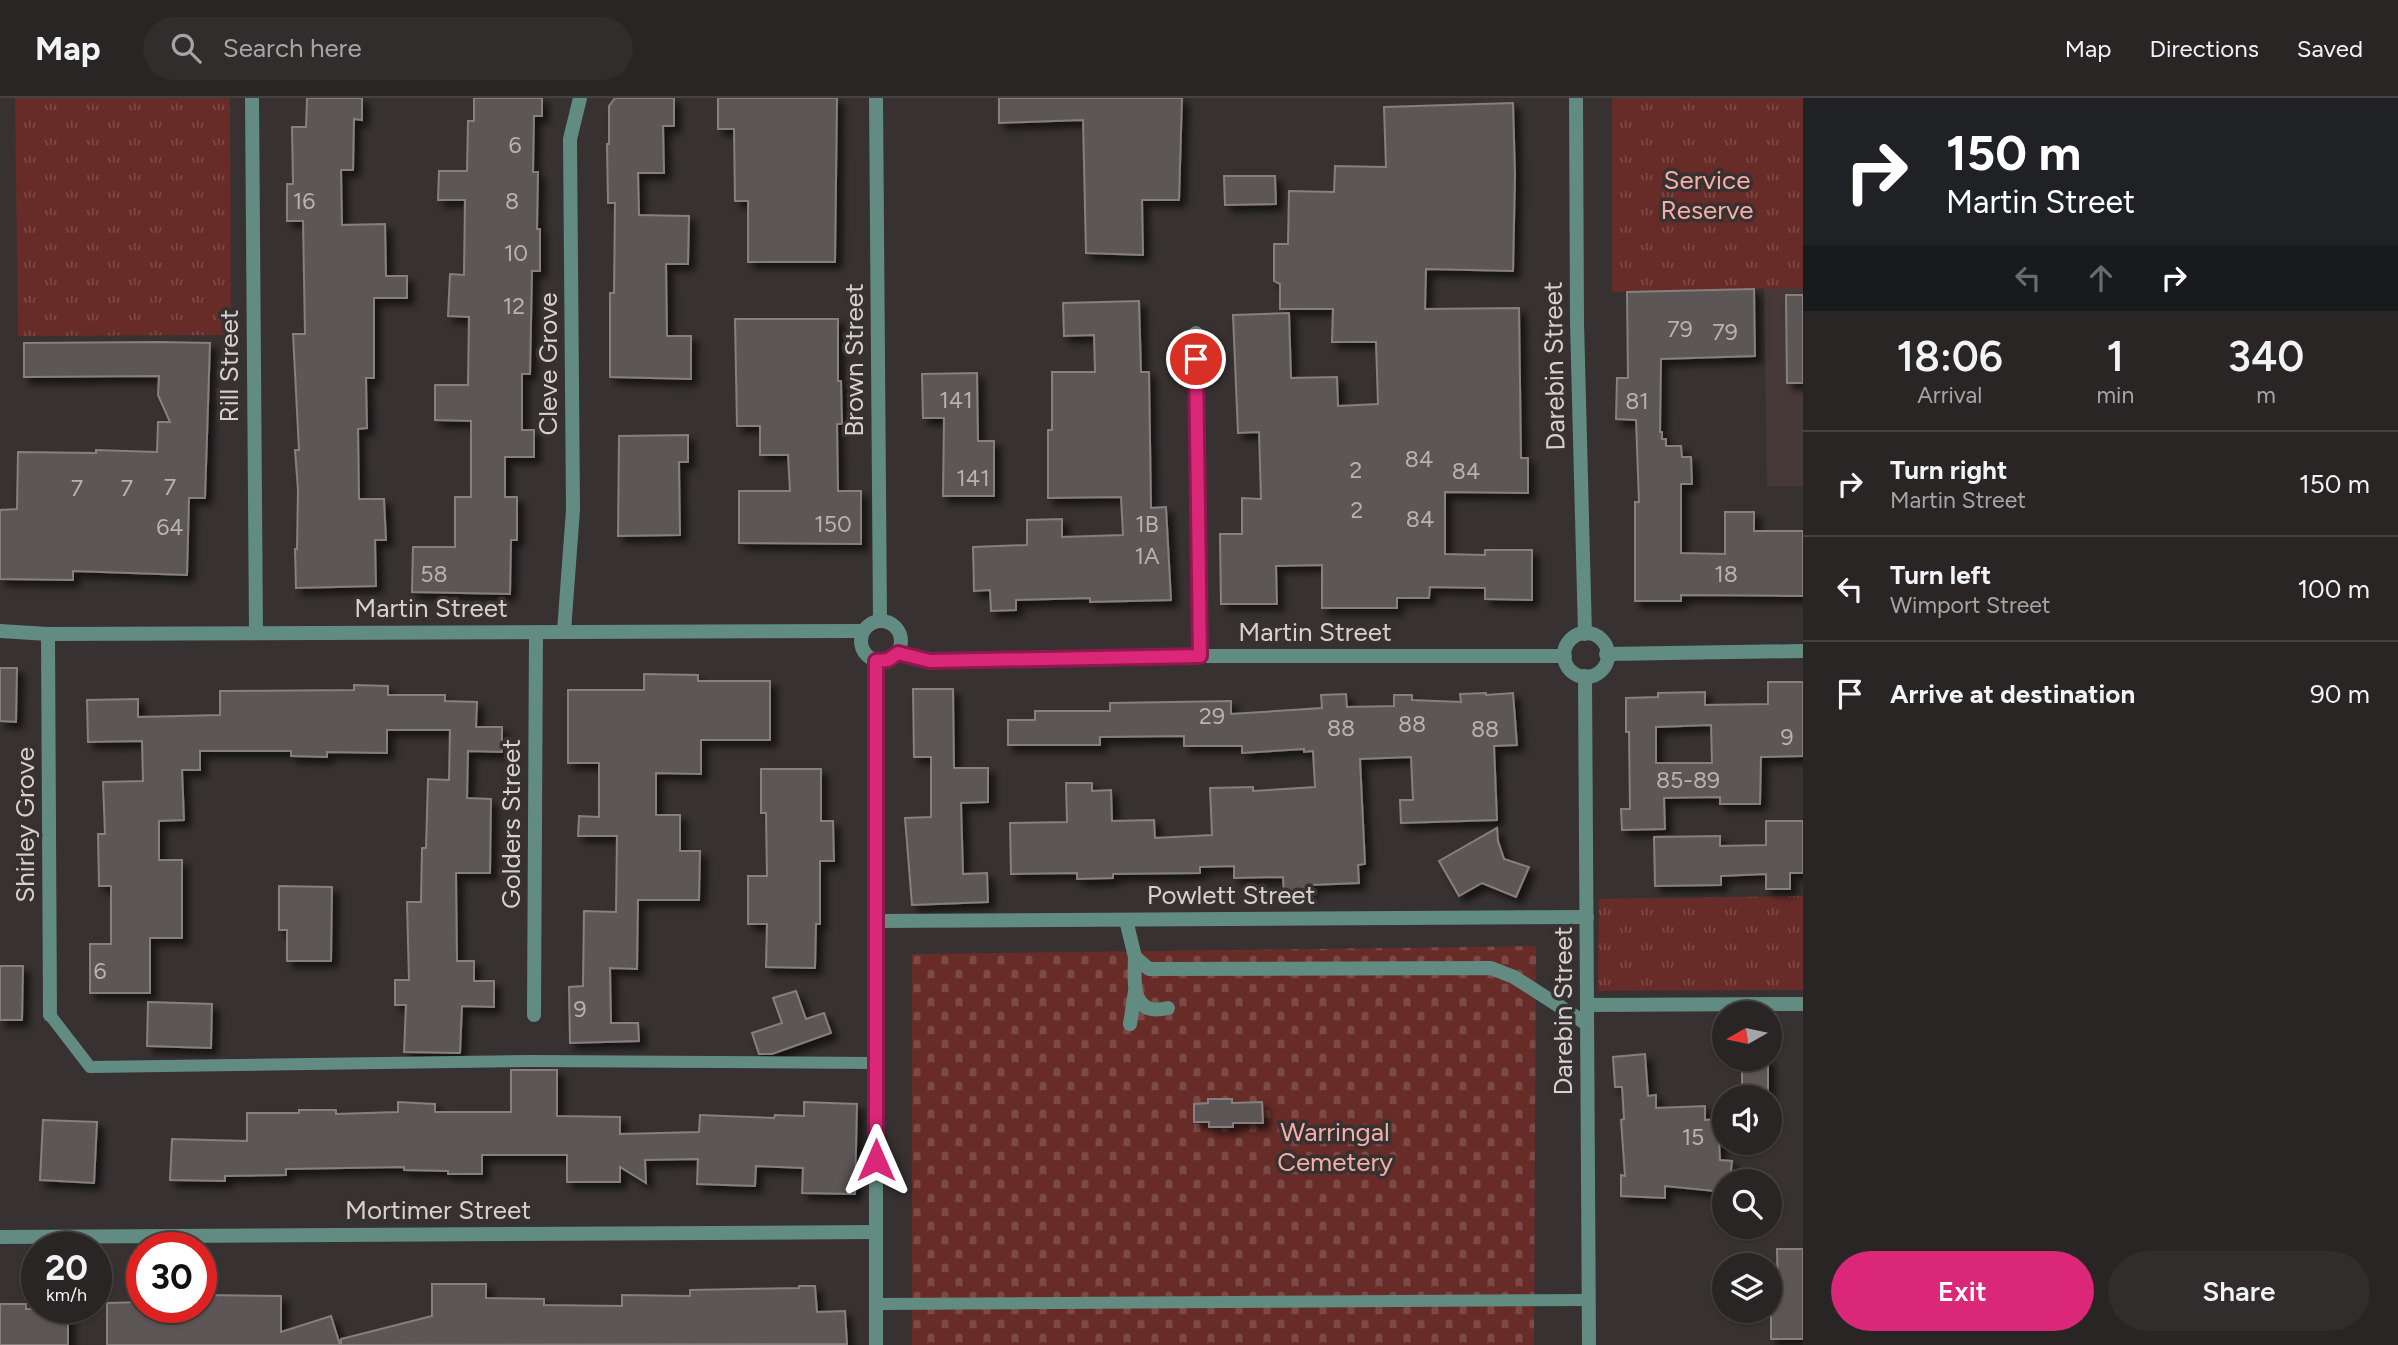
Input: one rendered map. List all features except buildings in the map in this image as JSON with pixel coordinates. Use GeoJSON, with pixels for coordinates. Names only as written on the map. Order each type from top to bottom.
{"type":"FeatureCollection","features":[{"type":"Feature","properties":{"kind":"street","name":"Rill Street"},"geometry":{"type":"LineString","coordinates":[[252,98],[256,634]]}},
{"type":"Feature","properties":{"kind":"street","name":"Cleve Grove"},"geometry":{"type":"LineString","coordinates":[[564,631],[573,510],[570,139],[580,98]]}},
{"type":"Feature","properties":{"kind":"street","name":"Brown Street"},"geometry":{"type":"LineString","coordinates":[[876,98],[880,621]]}},
{"type":"Feature","properties":{"kind":"street","name":"Darebin Street"},"geometry":{"type":"LineString","coordinates":[[1576,98],[1577,322],[1585,634]]}},
{"type":"Feature","properties":{"kind":"street"},"geometry":{"type":"LineString","coordinates":[[1196,332],[1200,656]]}},
{"type":"Feature","properties":{"kind":"street"},"geometry":{"type":"LineString","coordinates":[[880,621],[892,624],[900,634],[898,653],[888,660],[876,661],[866,655],[861,638],[863,631],[880,621]]}},
{"type":"Feature","properties":{"kind":"street","name":"Martin Street"},"geometry":{"type":"LineString","coordinates":[[0,631],[48,634],[256,634],[863,631]]}},
{"type":"Feature","properties":{"kind":"street","name":"Golders Street"},"geometry":{"type":"LineString","coordinates":[[534,1015],[536,632]]}},
{"type":"Feature","properties":{"kind":"street","name":"Shirley Grove"},"geometry":{"type":"LineString","coordinates":[[48,634],[50,1015]]}},
{"type":"Feature","properties":{"kind":"street"},"geometry":{"type":"LineString","coordinates":[[1585,634],[1591,634],[1603,641],[1606,647],[1604,667],[1592,676],[1573,673],[1565,663],[1564,649],[1572,637],[1585,634]]}},
{"type":"Feature","properties":{"kind":"street"},"geometry":{"type":"LineString","coordinates":[[1606,654],[1803,651]]}},
{"type":"Feature","properties":{"kind":"street","name":"Martin Street"},"geometry":{"type":"LineString","coordinates":[[898,653],[930,661],[1200,656],[1564,656]]}},
{"type":"Feature","properties":{"kind":"street"},"geometry":{"type":"LineString","coordinates":[[876,661],[876,1345]]}},
{"type":"Feature","properties":{"kind":"street","name":"Darebin Street"},"geometry":{"type":"LineString","coordinates":[[1586,676],[1589,1345]]}},
{"type":"Feature","properties":{"kind":"street","name":"Powlett Street"},"geometry":{"type":"LineString","coordinates":[[876,921],[1587,917]]}},
{"type":"Feature","properties":{"kind":"street"},"geometry":{"type":"LineString","coordinates":[[1126,920],[1135,957],[1135,990],[1130,1024]]}},
{"type":"Feature","properties":{"kind":"street"},"geometry":{"type":"LineString","coordinates":[[1135,957],[1149,969],[1491,968],[1514,977],[1587,1024]]}},
{"type":"Feature","properties":{"kind":"street"},"geometry":{"type":"LineString","coordinates":[[1135,990],[1140,1002],[1149,1009],[1168,1009]]}},
{"type":"Feature","properties":{"kind":"street"},"geometry":{"type":"LineString","coordinates":[[1587,1005],[1803,1004]]}},
{"type":"Feature","properties":{"kind":"street","name":"Mortimer Street"},"geometry":{"type":"LineString","coordinates":[[0,1237],[876,1232]]}},
{"type":"Feature","properties":{"kind":"lane"},"geometry":{"type":"LineString","coordinates":[[50,1015],[90,1067],[531,1061],[876,1063]]}},
{"type":"Feature","properties":{"kind":"lane"},"geometry":{"type":"LineString","coordinates":[[877,1304],[1589,1300]]}},
{"type":"Feature","properties":{"kind":"shaded area"},"geometry":{"type":"Polygon","coordinates":[[[1764,288],[1803,288],[1803,486],[1767,486],[1764,288]]]}},
{"type":"Feature","properties":{"kind":"green space"},"geometry":{"type":"Polygon","coordinates":[[[15,98],[230,98],[231,335],[18,336],[15,98]]]}},
{"type":"Feature","properties":{"kind":"green space","name":"Service Reserve"},"geometry":{"type":"Polygon","coordinates":[[[1612,98],[1803,98],[1803,288],[1612,292],[1612,98]]]}},
{"type":"Feature","properties":{"kind":"green space"},"geometry":{"type":"Polygon","coordinates":[[[1803,896],[1803,990],[1598,991],[1599,899],[1803,896]]]}},
{"type":"Feature","properties":{"kind":"green space","name":"Warringal Cemetery"},"geometry":{"type":"Polygon","coordinates":[[[1536,946],[1534,1345],[912,1345],[912,954],[1536,946]]]}},
{"type":"Feature","properties":{"kind":"route"},"geometry":{"type":"LineString","coordinates":[[876,1160],[876,661],[883,662],[898,653],[930,661],[1200,656],[1196,359]]}}]}
